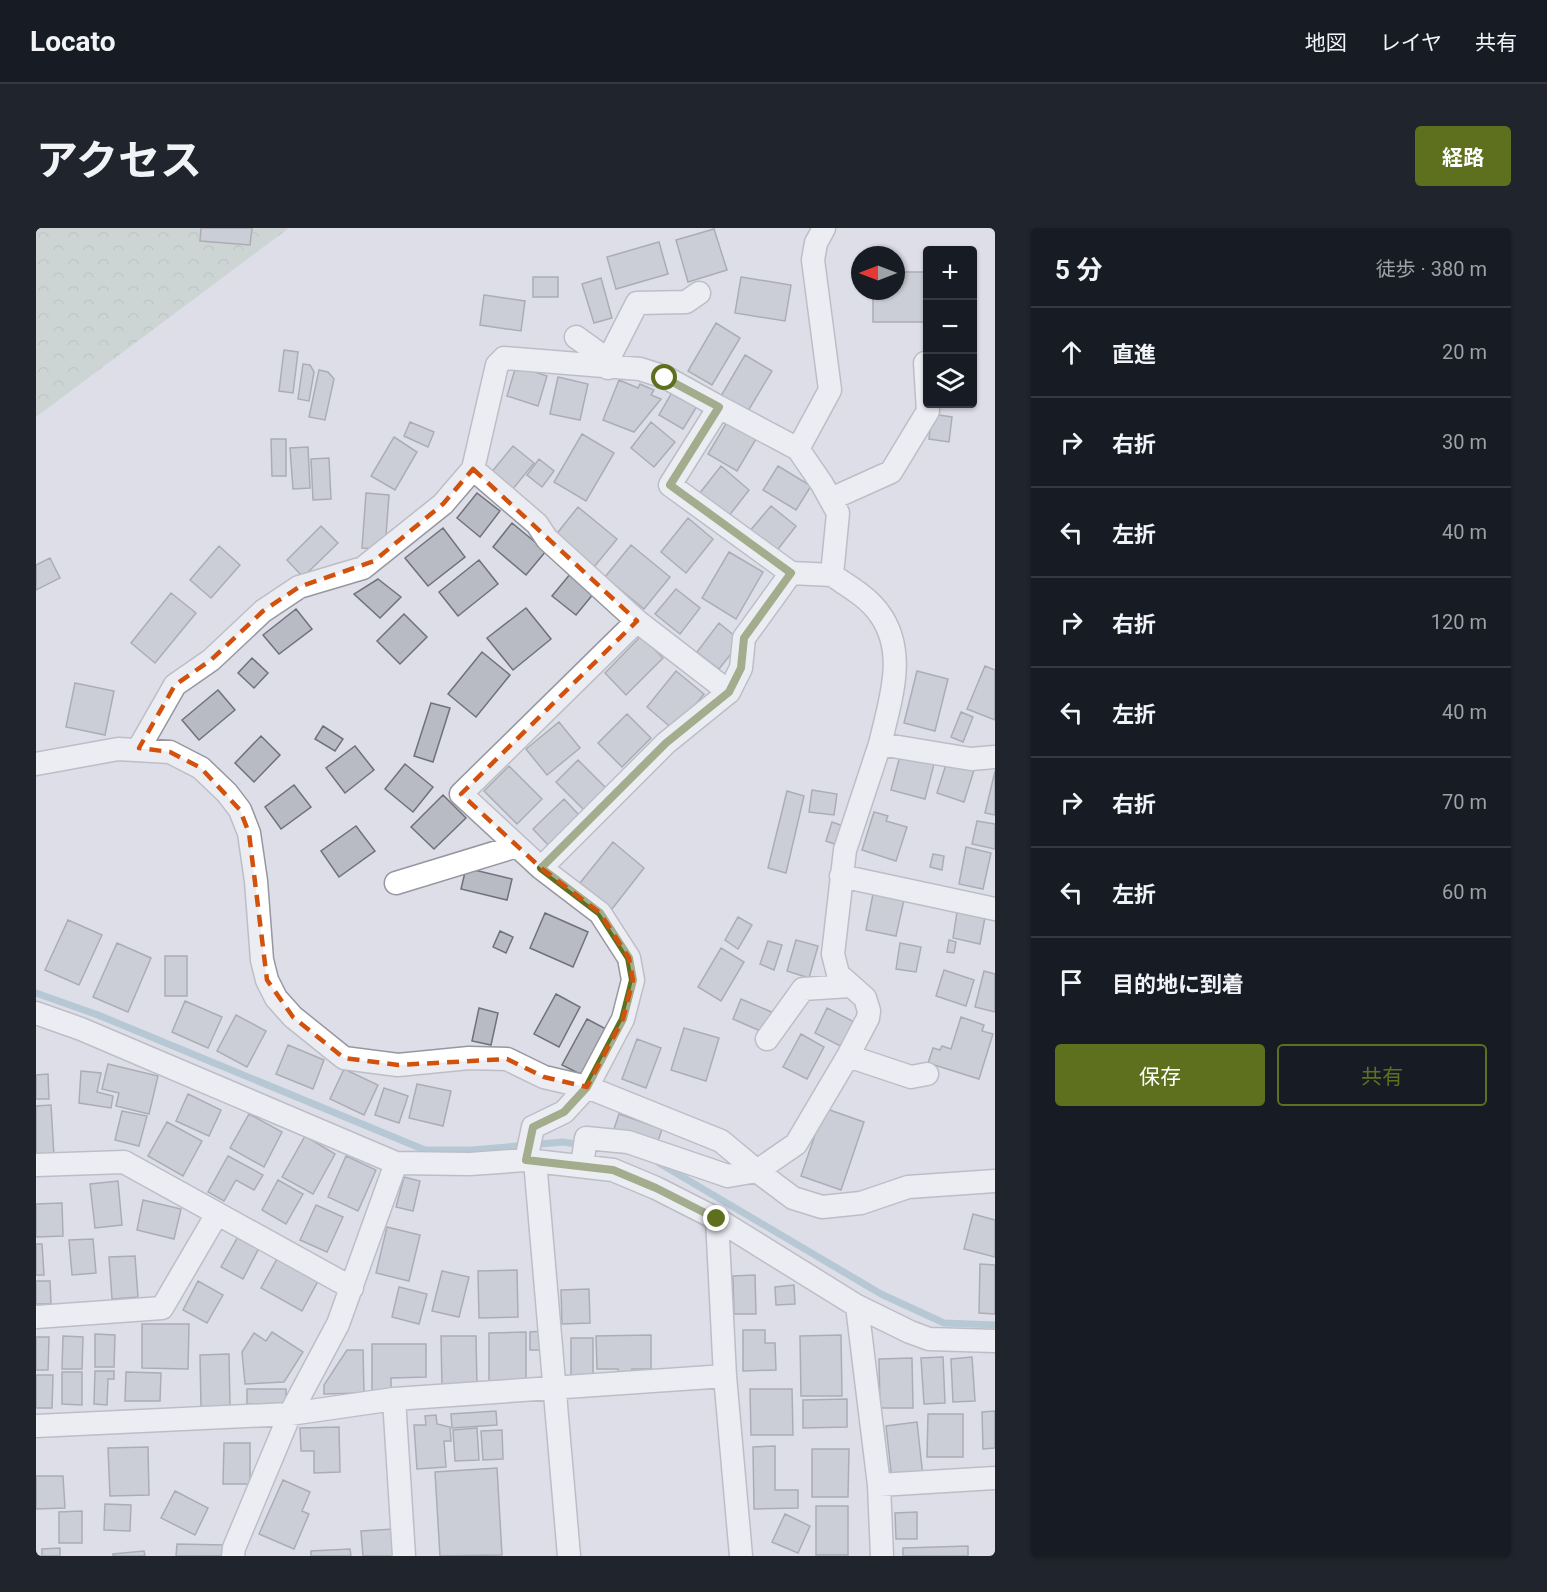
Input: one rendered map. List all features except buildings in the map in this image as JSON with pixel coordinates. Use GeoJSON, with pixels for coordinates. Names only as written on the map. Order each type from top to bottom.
{"type":"FeatureCollection","features":[{"type":"Feature","properties":{"kind":"street"},"geometry":{"type":"LineString","coordinates":[[798,449],[830,390],[813,260],[816,243],[824,228]]}},
{"type":"Feature","properties":{"kind":"street"},"geometry":{"type":"LineString","coordinates":[[608,364],[637,303],[686,302],[699,293]]}},
{"type":"Feature","properties":{"kind":"street"},"geometry":{"type":"LineString","coordinates":[[576,337],[608,364]]}},
{"type":"Feature","properties":{"kind":"street"},"geometry":{"type":"LineString","coordinates":[[139,748],[176,685],[212,660],[263,611],[299,587],[363,568],[443,504],[473,469],[497,365],[504,358],[608,364],[651,372],[798,449],[838,513],[832,575]]}},
{"type":"Feature","properties":{"kind":"street"},"geometry":{"type":"LineString","coordinates":[[36,1013],[81,1029],[396,1163],[470,1164],[529,1159],[584,1153],[628,1142],[728,1176],[757,1171],[796,1144],[868,1018],[869,1011],[865,998],[838,974],[834,965],[845,850],[880,744],[895,682],[892,642],[879,612],[832,575],[791,573],[670,485],[719,407]]}},
{"type":"Feature","properties":{"kind":"street"},"geometry":{"type":"LineString","coordinates":[[831,499],[891,472],[928,408]]}},
{"type":"Feature","properties":{"kind":"street"},"geometry":{"type":"LineString","coordinates":[[473,469],[537,524],[547,539],[637,621],[729,692]]}},
{"type":"Feature","properties":{"kind":"street"},"geometry":{"type":"LineString","coordinates":[[541,868],[666,743],[729,692],[741,668],[744,638],[791,573]]}},
{"type":"Feature","properties":{"kind":"street"},"geometry":{"type":"LineString","coordinates":[[568,1556],[554,1387],[529,1159],[530,1131],[536,1124],[564,1112],[587,1087],[623,1019],[633,980],[629,958],[600,913],[541,868],[461,794],[637,621]]}},
{"type":"Feature","properties":{"kind":"street"},"geometry":{"type":"LineString","coordinates":[[880,744],[971,759],[995,757]]}},
{"type":"Feature","properties":{"kind":"street"},"geometry":{"type":"LineString","coordinates":[[36,764],[118,749],[139,748],[170,752],[201,768],[227,793],[240,810],[249,833],[256,881],[262,960],[267,980],[276,998],[293,1017],[344,1058],[398,1065],[469,1058],[507,1059],[544,1077],[587,1087],[721,1141],[793,1198],[822,1207],[861,1203],[909,1187],[995,1181]]}},
{"type":"Feature","properties":{"kind":"street"},"geometry":{"type":"LineString","coordinates":[[396,883],[517,846]]}},
{"type":"Feature","properties":{"kind":"street"},"geometry":{"type":"LineString","coordinates":[[841,876],[995,909]]}},
{"type":"Feature","properties":{"kind":"street"},"geometry":{"type":"LineString","coordinates":[[767,1039],[803,990],[850,986]]}},
{"type":"Feature","properties":{"kind":"street"},"geometry":{"type":"LineString","coordinates":[[848,1056],[911,1077],[927,1074]]}},
{"type":"Feature","properties":{"kind":"street"},"geometry":{"type":"LineString","coordinates":[[584,1153],[613,1170],[717,1219],[857,1306],[929,1339],[995,1341]]}},
{"type":"Feature","properties":{"kind":"street"},"geometry":{"type":"LineString","coordinates":[[36,1165],[124,1162],[352,1288]]}},
{"type":"Feature","properties":{"kind":"street"},"geometry":{"type":"LineString","coordinates":[[234,1556],[234,1548],[290,1414],[338,1324],[396,1163]]}},
{"type":"Feature","properties":{"kind":"street"},"geometry":{"type":"LineString","coordinates":[[36,1317],[162,1308],[217,1214]]}},
{"type":"Feature","properties":{"kind":"street"},"geometry":{"type":"LineString","coordinates":[[717,1219],[724,1376],[741,1556]]}},
{"type":"Feature","properties":{"kind":"street"},"geometry":{"type":"LineString","coordinates":[[857,1306],[879,1485],[882,1556]]}},
{"type":"Feature","properties":{"kind":"street"},"geometry":{"type":"LineString","coordinates":[[36,1426],[290,1414],[394,1399],[724,1376]]}},
{"type":"Feature","properties":{"kind":"street"},"geometry":{"type":"LineString","coordinates":[[394,1399],[404,1556]]}},
{"type":"Feature","properties":{"kind":"street"},"geometry":{"type":"LineString","coordinates":[[879,1485],[995,1478]]}},
{"type":"Feature","properties":{"kind":"highlighted area"},"geometry":{"type":"Polygon","coordinates":[[[473,469],[637,621],[461,794],[541,868],[600,913],[629,958],[633,980],[623,1019],[587,1087],[544,1077],[507,1059],[398,1065],[344,1058],[293,1017],[267,980],[249,833],[240,810],[201,768],[170,752],[139,748],[175,685],[211,660],[263,611],[299,587],[374,561],[443,504],[473,469]]]}},
{"type":"Feature","properties":{"kind":"green space"},"geometry":{"type":"Polygon","coordinates":[[[36,228],[289,228],[36,417],[36,228]]]}},
{"type":"Feature","properties":{"kind":"waterway"},"geometry":{"type":"LineString","coordinates":[[36,993],[98,1015],[425,1150],[472,1150],[563,1142],[582,1145]]}},
{"type":"Feature","properties":{"kind":"waterway"},"geometry":{"type":"LineString","coordinates":[[659,1163],[881,1294],[944,1323],[995,1325]]}},
{"type":"Feature","properties":{"kind":"route"},"geometry":{"type":"LineString","coordinates":[[665,378],[719,407],[670,485],[791,573],[744,638],[741,668],[729,692],[666,743],[541,868],[600,913],[629,958],[633,980],[623,1019],[587,1087],[564,1112],[533,1127],[530,1131],[526,1160],[613,1170],[678,1198],[717,1219]]}}]}
